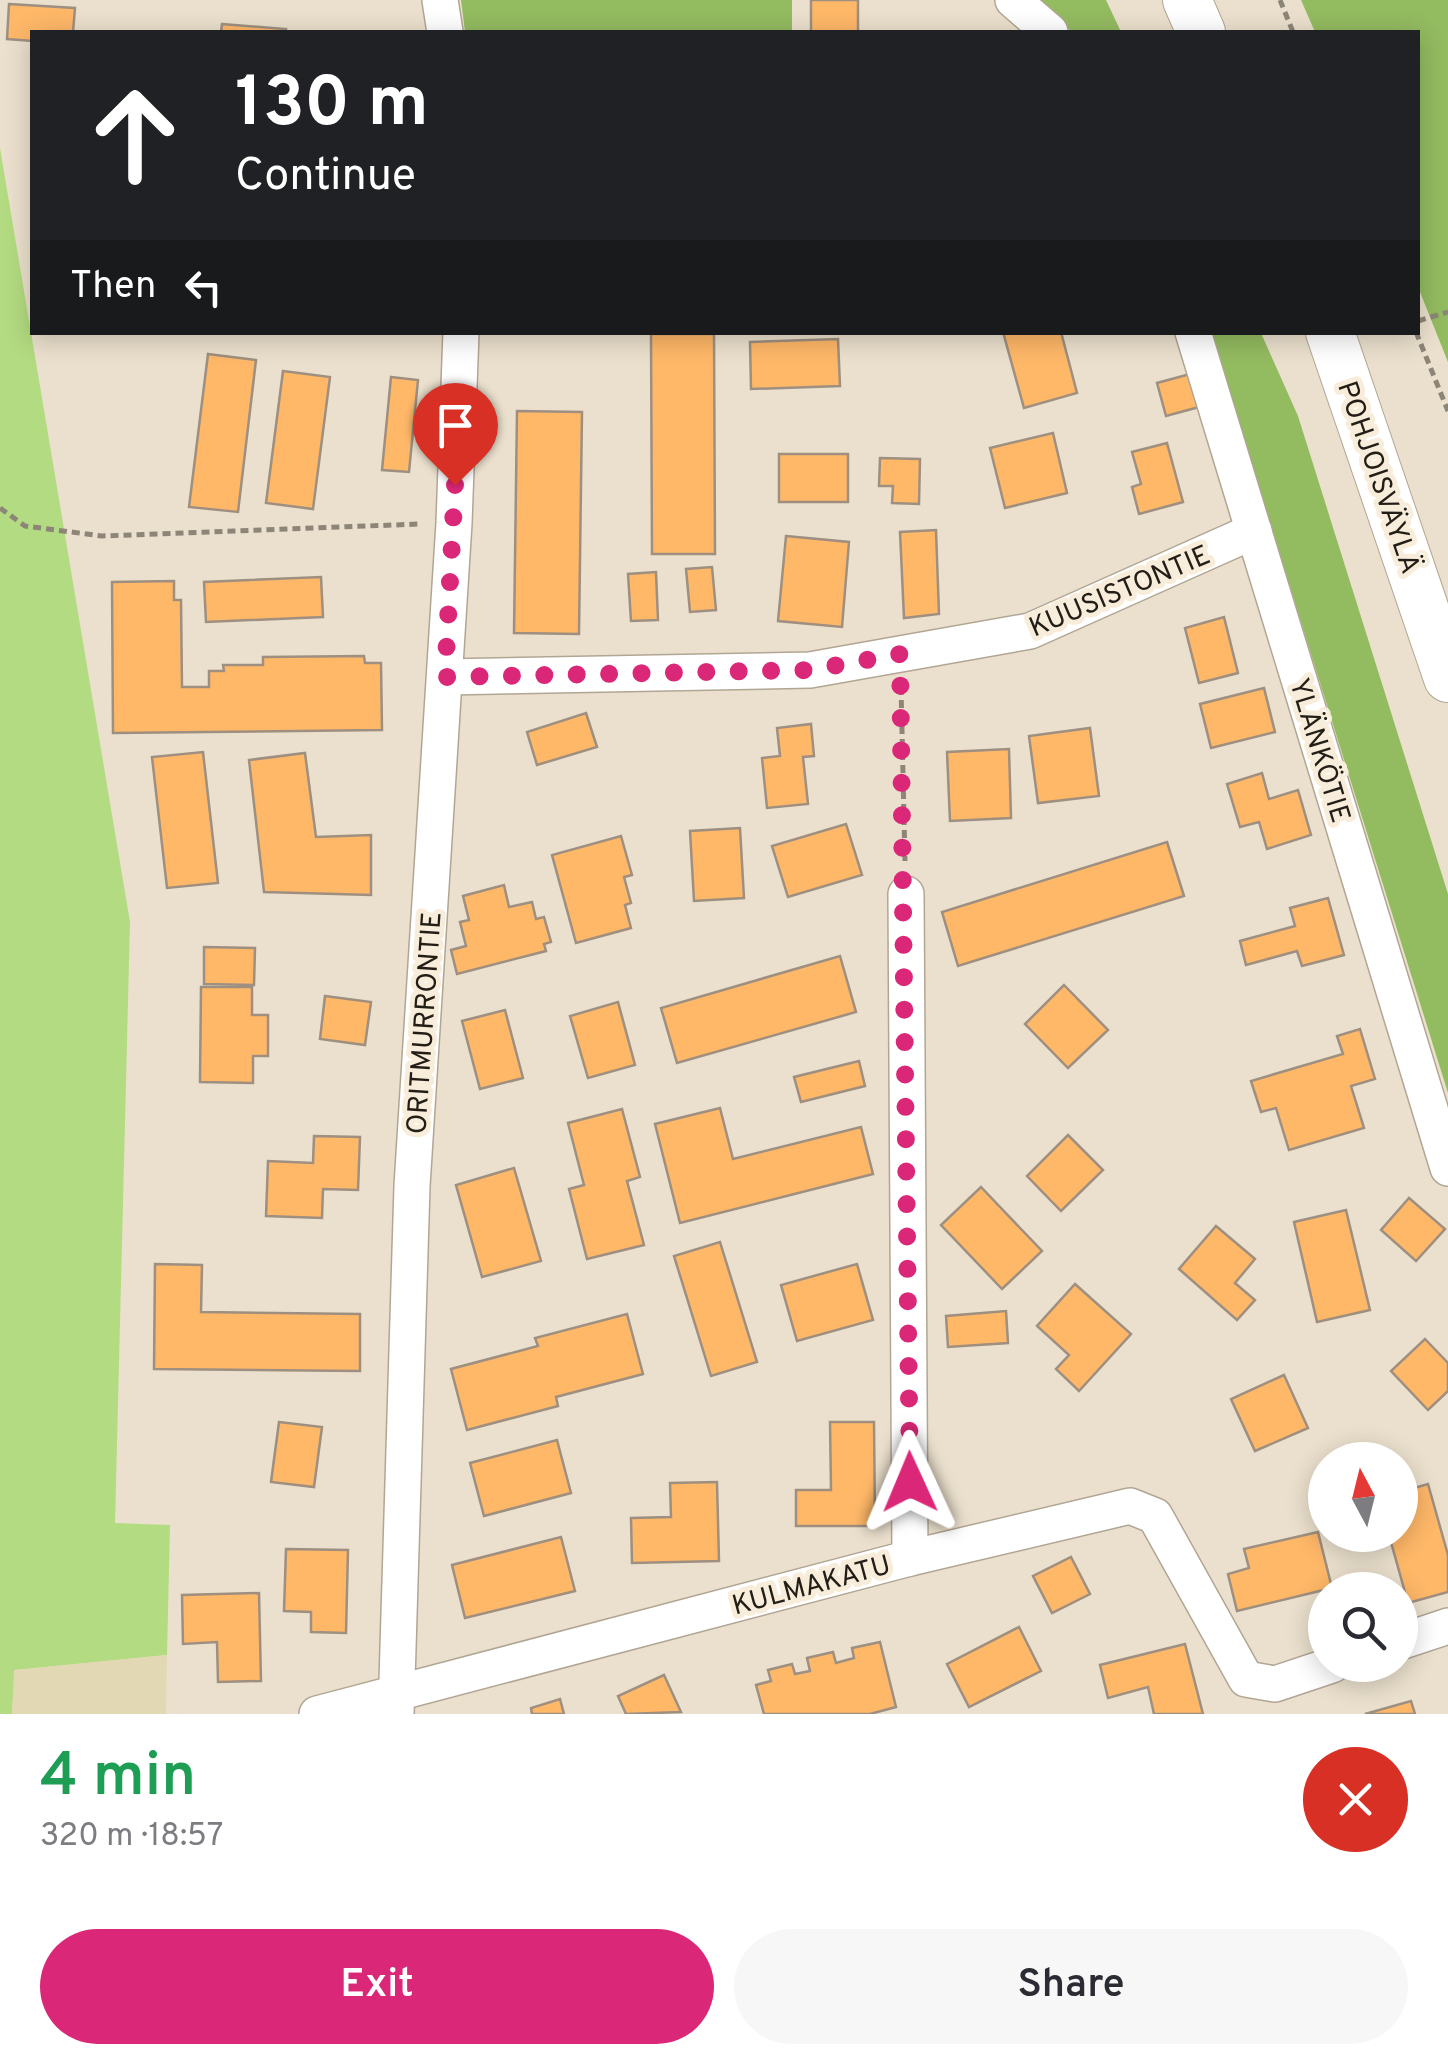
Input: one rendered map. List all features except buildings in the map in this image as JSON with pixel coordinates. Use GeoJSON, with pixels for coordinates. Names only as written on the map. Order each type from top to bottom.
{"type":"FeatureCollection","features":[{"type":"Feature","properties":{"kind":"main road"},"geometry":{"type":"LineString","coordinates":[[1186,0],[1200,30]]}},
{"type":"Feature","properties":{"kind":"main road","name":"POHJOISVÄYLÄ"},"geometry":{"type":"LineString","coordinates":[[1331,335],[1448,678]]}},
{"type":"Feature","properties":{"kind":"street"},"geometry":{"type":"LineString","coordinates":[[440,0],[444,30]]}},
{"type":"Feature","properties":{"kind":"street"},"geometry":{"type":"LineString","coordinates":[[1013,0],[1048,30]]}},
{"type":"Feature","properties":{"kind":"street","name":"ORITMURRONTIE"},"geometry":{"type":"LineString","coordinates":[[396,1704],[412,1186],[454,523],[461,335]]}},
{"type":"Feature","properties":{"kind":"street","name":"YLÄNKÖTIE"},"geometry":{"type":"LineString","coordinates":[[1194,335],[1448,1168]]}},
{"type":"Feature","properties":{"kind":"street","name":"KUUSISTONTIE"},"geometry":{"type":"LineString","coordinates":[[445,677],[810,670],[1030,631],[1254,531]]}},
{"type":"Feature","properties":{"kind":"street"},"geometry":{"type":"LineString","coordinates":[[906,894],[910,1558]]}},
{"type":"Feature","properties":{"kind":"street","name":"KULMAKATU"},"geometry":{"type":"LineString","coordinates":[[317,1714],[396,1704],[910,1558],[1130,1506],[1154,1516],[1246,1678],[1275,1684],[1308,1673]]}},
{"type":"Feature","properties":{"kind":"street"},"geometry":{"type":"LineString","coordinates":[[1418,1636],[1448,1626]]}},
{"type":"Feature","properties":{"kind":"path"},"geometry":{"type":"LineString","coordinates":[[1280,0],[1293,30]]}},
{"type":"Feature","properties":{"kind":"path"},"geometry":{"type":"LineString","coordinates":[[1420,320],[1448,312]]}},
{"type":"Feature","properties":{"kind":"path"},"geometry":{"type":"LineString","coordinates":[[1417,335],[1448,411]]}},
{"type":"Feature","properties":{"kind":"path"},"geometry":{"type":"LineString","coordinates":[[0,508],[25,526],[102,536],[454,523]]}},
{"type":"Feature","properties":{"kind":"path"},"geometry":{"type":"LineString","coordinates":[[900,654],[906,894]]}},
{"type":"Feature","properties":{"kind":"green space"},"geometry":{"type":"Polygon","coordinates":[[[461,0],[792,0],[792,30],[465,30],[461,0]]]}},
{"type":"Feature","properties":{"kind":"green space"},"geometry":{"type":"Polygon","coordinates":[[[1035,0],[1106,0],[1120,30],[1070,30],[1035,0]]]}},
{"type":"Feature","properties":{"kind":"green space"},"geometry":{"type":"Polygon","coordinates":[[[1301,0],[1448,0],[1448,362],[1420,292],[1420,30],[1314,30],[1301,0]]]}},
{"type":"Feature","properties":{"kind":"green space"},"geometry":{"type":"Polygon","coordinates":[[[0,148],[130,922],[115,1523],[170,1525],[167,1655],[15,1670],[12,1714],[0,1714],[0,148]]]}},
{"type":"Feature","properties":{"kind":"green space"},"geometry":{"type":"Polygon","coordinates":[[[1212,335],[1262,335],[1298,416],[1448,894],[1448,1093],[1212,335]]]}},
{"type":"Feature","properties":{"kind":"sand"},"geometry":{"type":"Polygon","coordinates":[[[167,1655],[166,1714],[12,1714],[14,1670],[167,1655]]]}},
{"type":"Feature","properties":{"kind":"route"},"geometry":{"type":"LineString","coordinates":[[455,485],[445,677],[810,670],[900,654],[906,894],[910,1482]]}}]}
